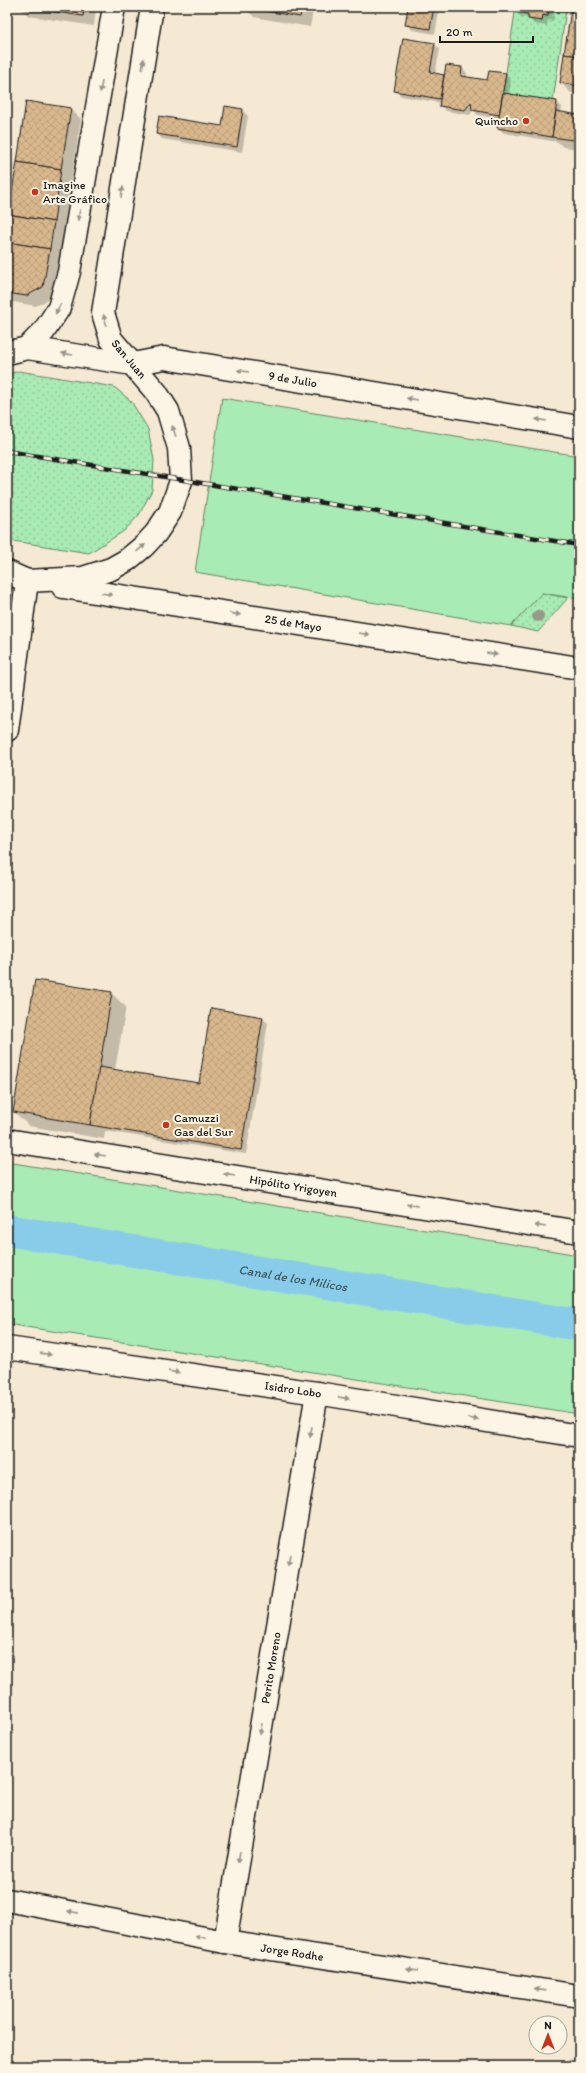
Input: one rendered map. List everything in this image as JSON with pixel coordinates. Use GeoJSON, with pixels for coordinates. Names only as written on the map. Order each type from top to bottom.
{"type":"FeatureCollection","features":[{"type":"Feature","properties":{"kind":"main road"},"geometry":{"type":"LineString","coordinates":[[14,349],[44,331],[59,308],[69,272],[114,7]]}},
{"type":"Feature","properties":{"kind":"main road","name":"San Juan"},"geometry":{"type":"LineString","coordinates":[[7,572],[17,579],[83,578],[112,569],[127,560],[144,546],[156,533],[170,512],[181,481],[179,448],[168,411],[156,392],[111,339],[103,313],[152,7]]}},
{"type":"Feature","properties":{"kind":"main road","name":"9 de Julio"},"geometry":{"type":"LineString","coordinates":[[14,349],[133,364],[164,358],[579,427]]}},
{"type":"Feature","properties":{"kind":"main road"},"geometry":{"type":"LineString","coordinates":[[7,730],[17,579]]}},
{"type":"Feature","properties":{"kind":"main road","name":"25 de Mayo"},"geometry":{"type":"LineString","coordinates":[[17,579],[579,668]]}},
{"type":"Feature","properties":{"kind":"main road","name":"Hipólito Yrigoyen"},"geometry":{"type":"LineString","coordinates":[[7,1140],[579,1232]]}},
{"type":"Feature","properties":{"kind":"main road","name":"Isidro Lobo"},"geometry":{"type":"LineString","coordinates":[[7,1348],[318,1393],[579,1436]]}},
{"type":"Feature","properties":{"kind":"main road","name":"Perito Moreno"},"geometry":{"type":"LineString","coordinates":[[225,1942],[318,1393]]}},
{"type":"Feature","properties":{"kind":"main road","name":"Jorge Rodhe"},"geometry":{"type":"LineString","coordinates":[[7,1900],[225,1942],[579,1996]]}},
{"type":"Feature","properties":{"kind":"green space"},"geometry":{"type":"Polygon","coordinates":[[[549,7],[566,10],[553,101],[503,93],[515,12],[548,16],[549,7]]]}},
{"type":"Feature","properties":{"kind":"green space"},"geometry":{"type":"Polygon","coordinates":[[[19,371],[114,387],[131,401],[148,429],[154,460],[152,490],[139,515],[124,531],[89,553],[7,540],[7,374],[19,371]]]}},
{"type":"Feature","properties":{"kind":"green space"},"geometry":{"type":"Polygon","coordinates":[[[222,398],[579,456],[579,599],[542,593],[511,626],[195,572],[222,398]]]}},
{"type":"Feature","properties":{"kind":"green space"},"geometry":{"type":"Polygon","coordinates":[[[542,593],[568,598],[538,632],[511,626],[542,593]]]}},
{"type":"Feature","properties":{"kind":"green space"},"geometry":{"type":"Polygon","coordinates":[[[7,1162],[579,1255],[579,1414],[7,1324],[7,1162]]]}},
{"type":"Feature","properties":{"kind":"building"},"geometry":{"type":"Polygon","coordinates":[[[21,7],[85,7],[83,16],[21,7]]]}},
{"type":"Feature","properties":{"kind":"building"},"geometry":{"type":"Polygon","coordinates":[[[243,7],[302,7],[300,17],[243,7]]]}},
{"type":"Feature","properties":{"kind":"building"},"geometry":{"type":"Polygon","coordinates":[[[408,7],[434,7],[430,29],[405,25],[408,7]]]}},
{"type":"Feature","properties":{"kind":"building"},"geometry":{"type":"Polygon","coordinates":[[[515,7],[549,7],[548,16],[543,15],[542,21],[528,19],[528,14],[515,12],[515,7]]]}},
{"type":"Feature","properties":{"kind":"building"},"geometry":{"type":"Polygon","coordinates":[[[549,7],[567,7],[566,10],[549,7]]]}},
{"type":"Feature","properties":{"kind":"building"},"geometry":{"type":"Polygon","coordinates":[[[572,7],[579,7],[579,11],[571,10],[572,7]]]}},
{"type":"Feature","properties":{"kind":"building"},"geometry":{"type":"Polygon","coordinates":[[[571,10],[579,11],[579,56],[564,54],[571,10]]]}},
{"type":"Feature","properties":{"kind":"building"},"geometry":{"type":"Polygon","coordinates":[[[403,38],[435,43],[430,72],[444,75],[440,99],[394,91],[403,38]]]}},
{"type":"Feature","properties":{"kind":"building"},"geometry":{"type":"Polygon","coordinates":[[[564,54],[579,56],[579,86],[560,83],[564,54]]]}},
{"type":"Feature","properties":{"kind":"building"},"geometry":{"type":"Polygon","coordinates":[[[446,65],[462,67],[461,76],[487,80],[489,71],[506,73],[499,115],[472,110],[471,102],[465,110],[439,106],[446,65]]]}},
{"type":"Feature","properties":{"kind":"building","name":"Quincho"},"geometry":{"type":"Polygon","coordinates":[[[503,93],[557,101],[552,137],[497,128],[503,93]]]}},
{"type":"Feature","properties":{"kind":"building"},"geometry":{"type":"Polygon","coordinates":[[[26,101],[71,108],[61,169],[17,162],[26,101]]]}},
{"type":"Feature","properties":{"kind":"building"},"geometry":{"type":"Polygon","coordinates":[[[225,106],[243,109],[237,147],[156,134],[159,116],[222,126],[225,106]]]}},
{"type":"Feature","properties":{"kind":"building"},"geometry":{"type":"Polygon","coordinates":[[[556,111],[579,115],[579,141],[552,137],[556,111]]]}},
{"type":"Feature","properties":{"kind":"building","name":"Imagine Arte Gráfico"},"geometry":{"type":"Polygon","coordinates":[[[17,162],[61,169],[54,222],[8,214],[17,162]]]}},
{"type":"Feature","properties":{"kind":"building"},"geometry":{"type":"Polygon","coordinates":[[[7,214],[54,222],[50,249],[7,242],[7,214]]]}},
{"type":"Feature","properties":{"kind":"building"},"geometry":{"type":"Polygon","coordinates":[[[7,242],[50,249],[43,287],[26,296],[7,293],[7,242]]]}},
{"type":"Feature","properties":{"kind":"building"},"geometry":{"type":"Polygon","coordinates":[[[35,980],[112,992],[90,1125],[13,1112],[35,980]]]}},
{"type":"Feature","properties":{"kind":"building"},"geometry":{"type":"Polygon","coordinates":[[[211,1008],[263,1017],[241,1150],[90,1125],[99,1067],[199,1083],[211,1008]]]}},
{"type":"Feature","properties":{"kind":"waterway","name":"Canal de los Milicos"},"geometry":{"type":"LineString","coordinates":[[7,1230],[579,1325]]}},
{"type":"Feature","properties":{"kind":"railway"},"geometry":{"type":"LineString","coordinates":[[7,451],[579,545]]}},
{"type":"Feature","properties":{"kind":"place","name":"Quincho"},"geometry":{"type":"Point","coordinates":[526,121]}},
{"type":"Feature","properties":{"kind":"place","name":"Imagine Arte Gráfico"},"geometry":{"type":"Point","coordinates":[35,192]}},
{"type":"Feature","properties":{"kind":"place","name":"Camuzzi Gas del Sur"},"geometry":{"type":"Point","coordinates":[166,1125]}}]}
